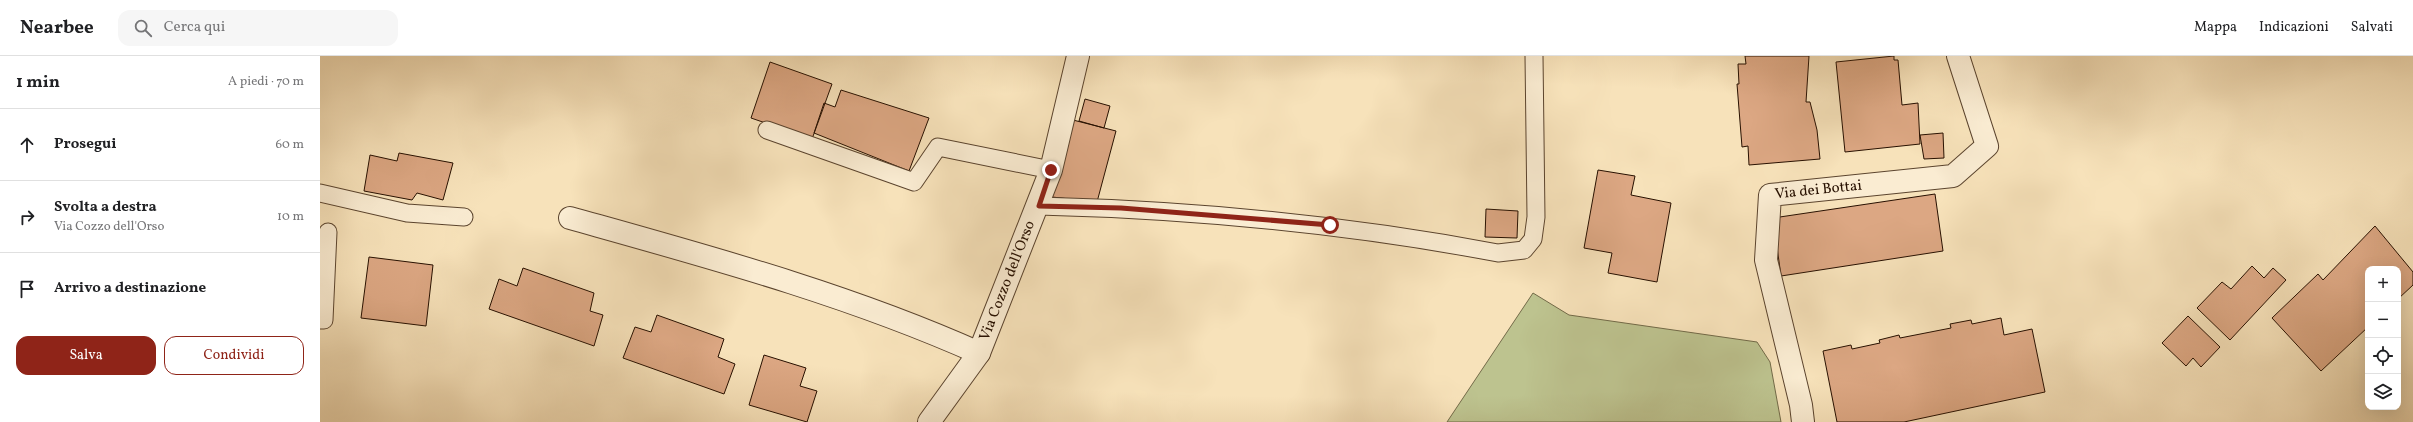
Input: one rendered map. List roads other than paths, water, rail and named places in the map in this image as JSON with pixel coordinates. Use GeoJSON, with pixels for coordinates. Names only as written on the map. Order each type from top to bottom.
{"type":"FeatureCollection","features":[{"type":"Feature","properties":{"kind":"street","name":"Via Cozzo dell'Orso"},"geometry":{"type":"LineString","coordinates":[[929,422],[979,353],[1039,206],[1051,170],[1078,56]]}},
{"type":"Feature","properties":{"kind":"street","name":"Via dei Bottai"},"geometry":{"type":"LineString","coordinates":[[1803,422],[1766,260],[1770,195],[1953,176],[1987,146],[1958,56]]}},
{"type":"Feature","properties":{"kind":"street"},"geometry":{"type":"LineString","coordinates":[[570,218],[769,274],[916,324],[979,353]]}},
{"type":"Feature","properties":{"kind":"lane"},"geometry":{"type":"LineString","coordinates":[[1039,206],[1121,208],[1330,225],[1498,252],[1524,250],[1533,239],[1536,217],[1534,56]]}},
{"type":"Feature","properties":{"kind":"lane"},"geometry":{"type":"LineString","coordinates":[[767,130],[914,182],[938,147],[1051,170]]}},
{"type":"Feature","properties":{"kind":"lane"},"geometry":{"type":"LineString","coordinates":[[320,193],[407,213],[464,217]]}},
{"type":"Feature","properties":{"kind":"lane"},"geometry":{"type":"LineString","coordinates":[[320,320],[324,320],[328,232]]}}]}
